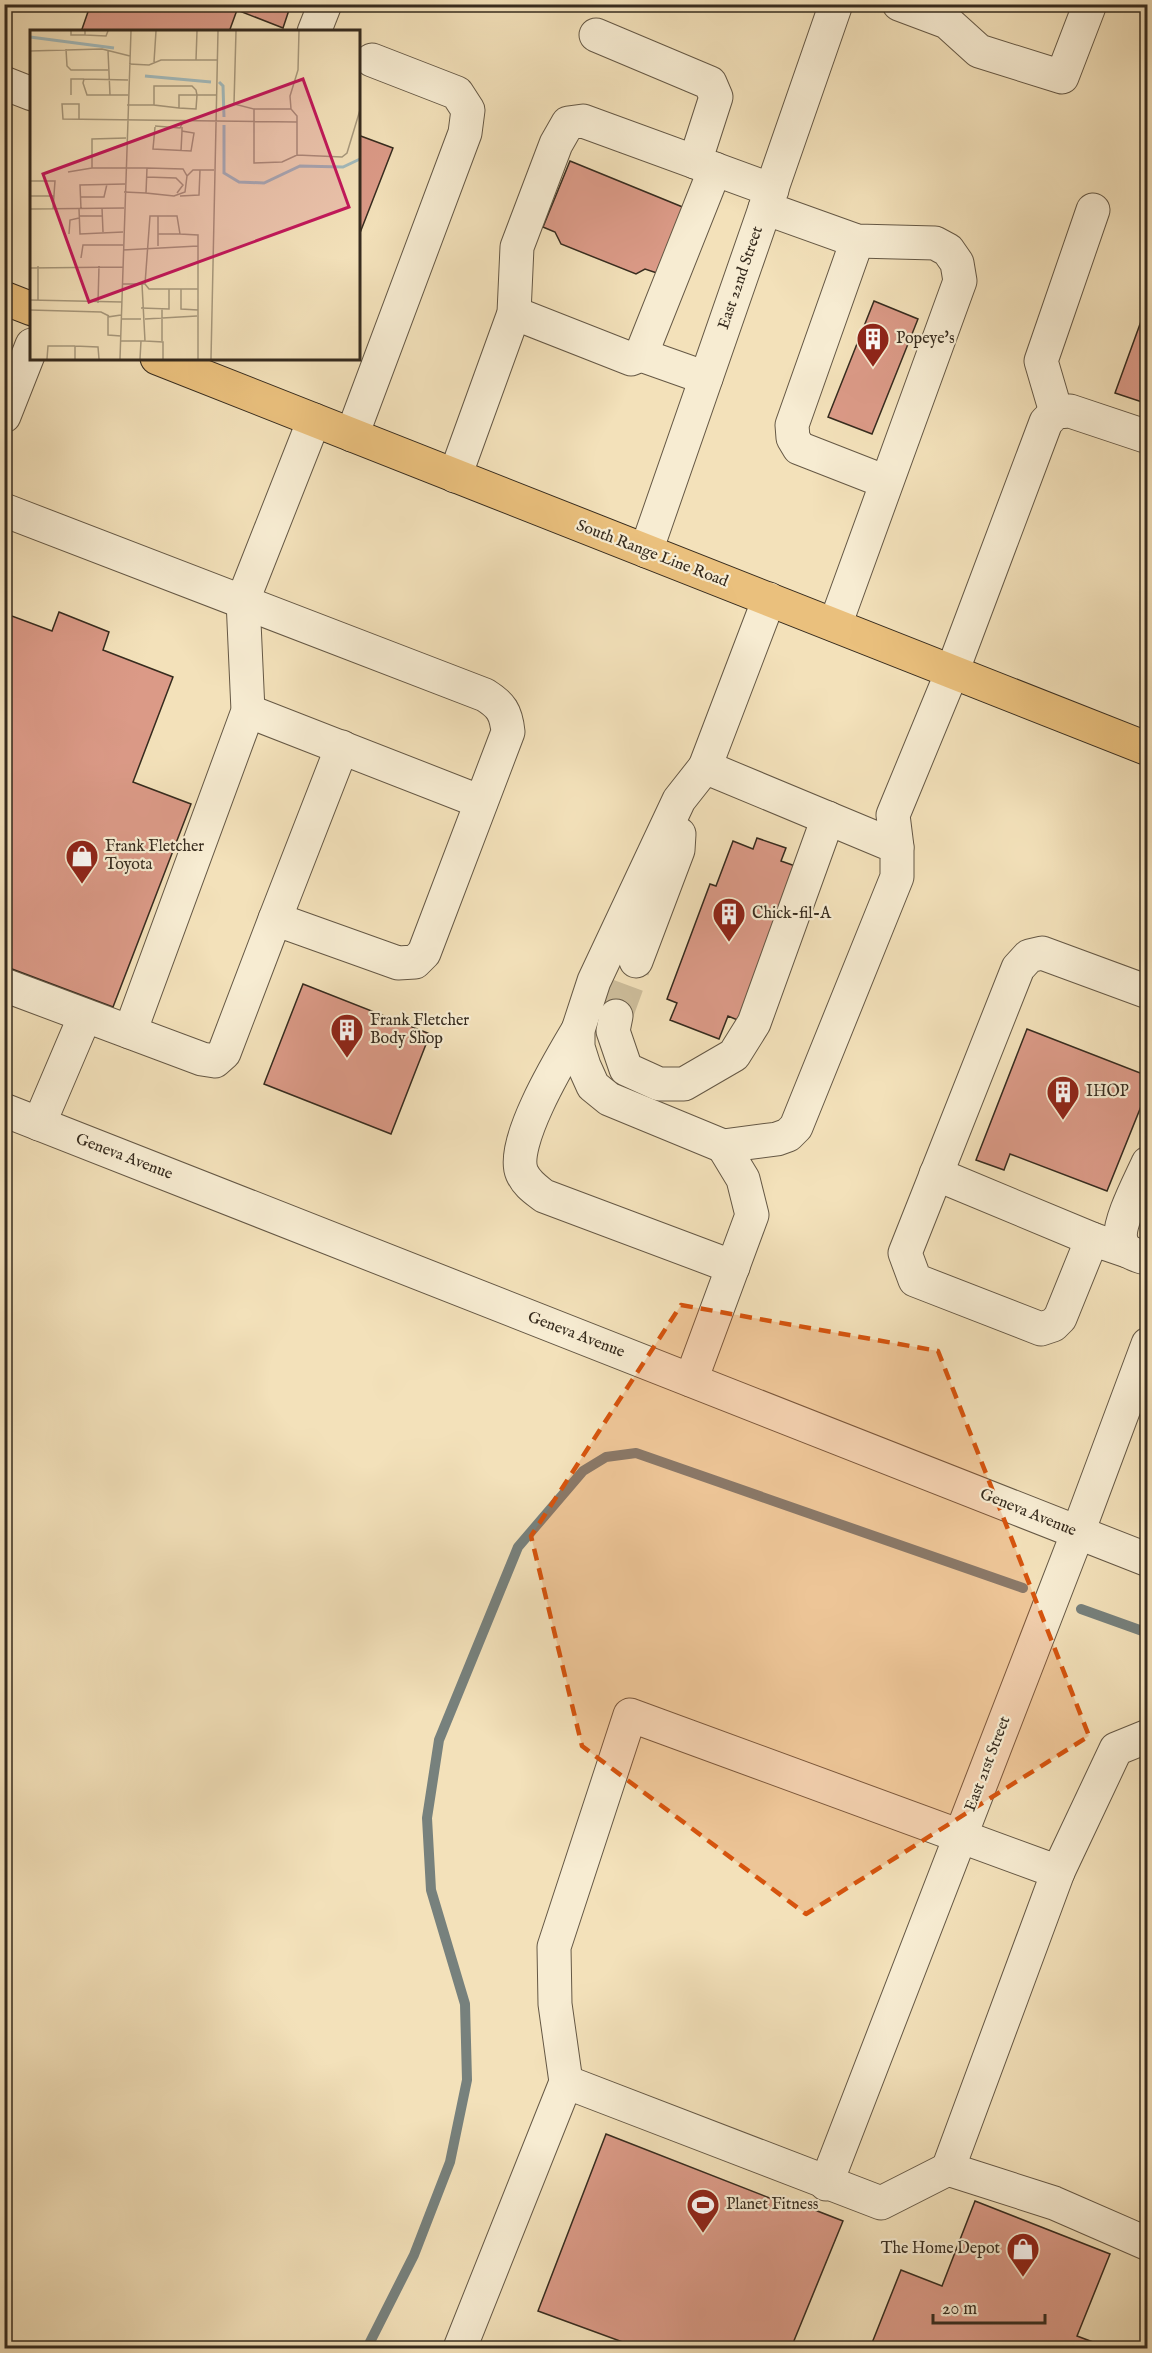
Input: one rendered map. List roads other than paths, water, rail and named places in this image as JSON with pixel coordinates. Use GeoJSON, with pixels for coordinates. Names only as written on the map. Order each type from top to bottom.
{"type":"FeatureCollection","features":[{"type":"Feature","properties":{"kind":"main road"},"geometry":{"type":"LineString","coordinates":[[4,298],[30,308]]}},
{"type":"Feature","properties":{"kind":"main road","name":"South Range Line Road"},"geometry":{"type":"LineString","coordinates":[[173,361],[314,420],[1148,749]]}},
{"type":"Feature","properties":{"kind":"street"},"geometry":{"type":"LineString","coordinates":[[315,30],[325,4]]}},
{"type":"Feature","properties":{"kind":"street","name":"East 22nd Street"},"geometry":{"type":"LineString","coordinates":[[646,551],[836,4]]}},
{"type":"Feature","properties":{"kind":"street"},"geometry":{"type":"LineString","coordinates":[[899,4],[950,14],[979,51],[1062,77],[1090,4]]}},
{"type":"Feature","properties":{"kind":"street"},"geometry":{"type":"LineString","coordinates":[[596,35],[710,83],[716,97],[705,165],[641,355]]}},
{"type":"Feature","properties":{"kind":"street"},"geometry":{"type":"LineString","coordinates":[[352,435],[465,133],[468,110],[457,93],[372,60]]}},
{"type":"Feature","properties":{"kind":"street"},"geometry":{"type":"LineString","coordinates":[[4,83],[30,93]]}},
{"type":"Feature","properties":{"kind":"street"},"geometry":{"type":"LineString","coordinates":[[455,476],[514,313],[517,247],[556,144],[568,123],[583,121],[705,165],[857,241],[935,243],[948,250],[957,263],[960,281],[834,625]]}},
{"type":"Feature","properties":{"kind":"street"},"geometry":{"type":"LineString","coordinates":[[1056,412],[1041,361],[1093,210]]}},
{"type":"Feature","properties":{"kind":"street"},"geometry":{"type":"LineString","coordinates":[[857,241],[792,425],[794,438],[799,447],[886,482]]}},
{"type":"Feature","properties":{"kind":"street"},"geometry":{"type":"LineString","coordinates":[[514,313],[631,359],[641,355],[706,378]]}},
{"type":"Feature","properties":{"kind":"street"},"geometry":{"type":"LineString","coordinates":[[4,416],[30,350]]}},
{"type":"Feature","properties":{"kind":"street"},"geometry":{"type":"LineString","coordinates":[[578,1030],[578,1047],[584,1066],[593,1086],[609,1099],[723,1146],[777,1139],[788,1135],[796,1127],[897,877],[897,847],[893,815],[952,672],[1046,422],[1056,412],[1070,411],[1148,437]]}},
{"type":"Feature","properties":{"kind":"street"},"geometry":{"type":"LineString","coordinates":[[129,1032],[248,711],[243,600],[314,420]]}},
{"type":"Feature","properties":{"kind":"street"},"geometry":{"type":"LineString","coordinates":[[4,510],[243,600],[484,695],[500,704],[507,717],[508,732],[424,953],[414,962],[398,963],[275,919]]}},
{"type":"Feature","properties":{"kind":"street"},"geometry":{"type":"LineString","coordinates":[[733,1267],[544,1196],[529,1184],[521,1172],[519,1153],[548,1080],[578,1030],[594,981],[679,800],[705,767],[769,599]]}},
{"type":"Feature","properties":{"kind":"street"},"geometry":{"type":"LineString","coordinates":[[248,711],[482,802]]}},
{"type":"Feature","properties":{"kind":"street"},"geometry":{"type":"LineString","coordinates":[[4,985],[202,1059],[215,1061],[224,1053],[342,747]]}},
{"type":"Feature","properties":{"kind":"street"},"geometry":{"type":"LineString","coordinates":[[705,767],[897,847]]}},
{"type":"Feature","properties":{"kind":"street"},"geometry":{"type":"LineString","coordinates":[[636,961],[678,850],[679,800]]}},
{"type":"Feature","properties":{"kind":"street"},"geometry":{"type":"LineString","coordinates":[[616,1016],[613,1031],[626,1069],[659,1084],[684,1084],[734,1055],[754,1023],[828,818]]}},
{"type":"Feature","properties":{"kind":"street"},"geometry":{"type":"LineString","coordinates":[[1092,1239],[1060,1318],[1053,1325],[1041,1329],[915,1280],[905,1253],[1018,968],[1029,956],[1042,953],[1148,992]]}},
{"type":"Feature","properties":{"kind":"street"},"geometry":{"type":"LineString","coordinates":[[39,1124],[85,1016]]}},
{"type":"Feature","properties":{"kind":"street","name":"Geneva Avenue"},"geometry":{"type":"LineString","coordinates":[[4,1110],[1148,1560]]}},
{"type":"Feature","properties":{"kind":"street"},"geometry":{"type":"LineString","coordinates":[[691,1380],[752,1215],[743,1179],[723,1146]]}},
{"type":"Feature","properties":{"kind":"street"},"geometry":{"type":"LineString","coordinates":[[1137,1255],[1120,1240],[1121,1228],[1148,1163]]}},
{"type":"Feature","properties":{"kind":"street"},"geometry":{"type":"LineString","coordinates":[[936,1174],[1092,1239],[1137,1255]]}},
{"type":"Feature","properties":{"kind":"street","name":"East 21st Street"},"geometry":{"type":"LineString","coordinates":[[826,2184],[1078,1532],[1148,1344]]}},
{"type":"Feature","properties":{"kind":"street"},"geometry":{"type":"LineString","coordinates":[[460,2349],[566,2082],[555,2004],[554,1947],[630,1715],[1058,1872]]}},
{"type":"Feature","properties":{"kind":"street"},"geometry":{"type":"LineString","coordinates":[[566,2082],[826,2184],[881,2203],[948,2169],[1058,1872],[1116,1749],[1148,1736]]}},
{"type":"Feature","properties":{"kind":"street"},"geometry":{"type":"LineString","coordinates":[[948,2169],[1054,2204],[1148,2244]]}},
{"type":"Feature","properties":{"kind":"waterway"},"geometry":{"type":"LineString","coordinates":[[367,2348],[414,2255],[450,2162],[467,2080],[465,2004],[431,1890],[427,1818],[439,1740],[518,1547],[583,1471],[606,1457],[636,1453],[1023,1588]]}},
{"type":"Feature","properties":{"kind":"waterway"},"geometry":{"type":"LineString","coordinates":[[1081,1609],[1148,1633]]}},
{"type":"Feature","properties":{"kind":"tunnel"},"geometry":{"type":"LineString","coordinates":[[616,1016],[636,961]]}},
{"type":"Feature","properties":{"kind":"place","name":"Popeye's"},"geometry":{"type":"Point","coordinates":[873,368]}},
{"type":"Feature","properties":{"kind":"place","name":"Frank Fletcher Toyota"},"geometry":{"type":"Point","coordinates":[82,885]}},
{"type":"Feature","properties":{"kind":"place","name":"Chick-fil-A"},"geometry":{"type":"Point","coordinates":[729,943]}},
{"type":"Feature","properties":{"kind":"place","name":"Frank Fletcher Body Shop"},"geometry":{"type":"Point","coordinates":[347,1059]}},
{"type":"Feature","properties":{"kind":"place","name":"IHOP"},"geometry":{"type":"Point","coordinates":[1063,1121]}},
{"type":"Feature","properties":{"kind":"place","name":"Planet Fitness"},"geometry":{"type":"Point","coordinates":[703,2234]}},
{"type":"Feature","properties":{"kind":"place","name":"The Home Depot"},"geometry":{"type":"Point","coordinates":[1023,2278]}}]}
